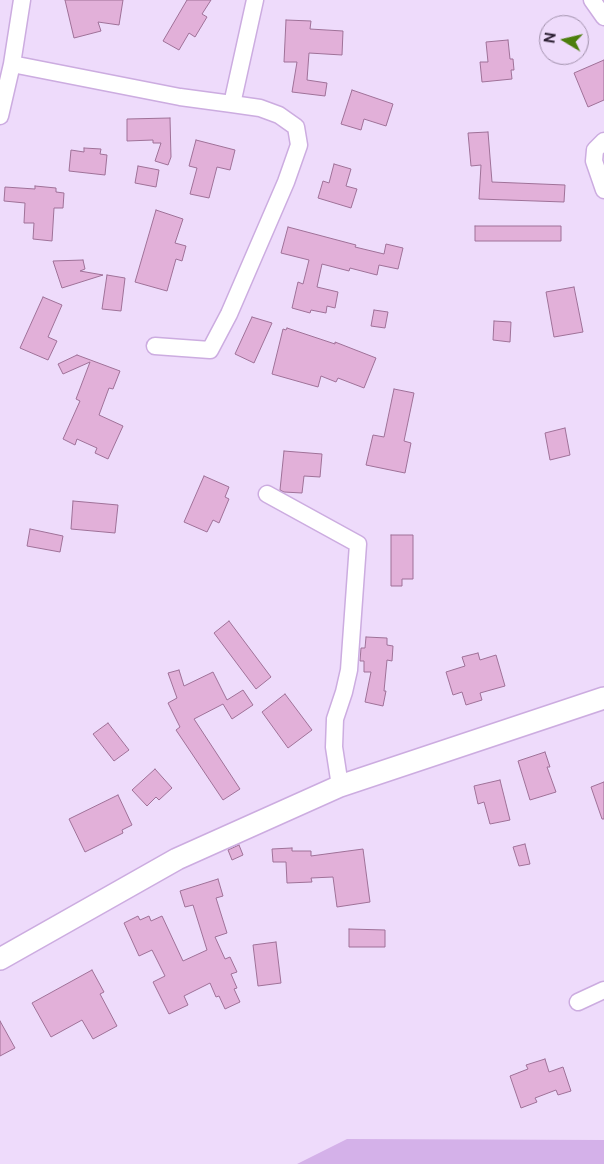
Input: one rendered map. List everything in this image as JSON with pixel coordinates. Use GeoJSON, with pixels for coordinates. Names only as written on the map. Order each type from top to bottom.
{"type":"FeatureCollection","features":[{"type":"Feature","properties":{"kind":"street"},"geometry":{"type":"LineString","coordinates":[[0,116],[12,64],[22,0]]}},
{"type":"Feature","properties":{"kind":"street"},"geometry":{"type":"LineString","coordinates":[[232,104],[255,0]]}},
{"type":"Feature","properties":{"kind":"street"},"geometry":{"type":"LineString","coordinates":[[592,0],[604,17]]}},
{"type":"Feature","properties":{"kind":"street"},"geometry":{"type":"LineString","coordinates":[[12,64],[180,97],[260,108],[280,116],[296,127],[299,145],[286,182],[229,314],[210,350],[155,346]]}},
{"type":"Feature","properties":{"kind":"street"},"geometry":{"type":"LineString","coordinates":[[604,141],[596,150],[594,161],[604,190]]}},
{"type":"Feature","properties":{"kind":"street"},"geometry":{"type":"LineString","coordinates":[[267,494],[358,544],[349,670],[344,692],[334,719],[334,747],[340,786]]}},
{"type":"Feature","properties":{"kind":"street"},"geometry":{"type":"LineString","coordinates":[[0,959],[177,859],[340,786],[604,698]]}},
{"type":"Feature","properties":{"kind":"street"},"geometry":{"type":"LineString","coordinates":[[578,1002],[604,990]]}},
{"type":"Feature","properties":{"kind":"shaded area"},"geometry":{"type":"Polygon","coordinates":[[[347,1139],[604,1140],[604,1164],[297,1164],[347,1139]]]}},
{"type":"Feature","properties":{"kind":"building"},"geometry":{"type":"Polygon","coordinates":[[[65,0],[123,0],[119,25],[98,22],[101,31],[74,38],[65,0]]]}},
{"type":"Feature","properties":{"kind":"building"},"geometry":{"type":"Polygon","coordinates":[[[187,0],[211,0],[202,14],[207,17],[195,37],[189,33],[179,50],[163,41],[187,0]]]}},
{"type":"Feature","properties":{"kind":"building"},"geometry":{"type":"Polygon","coordinates":[[[286,20],[311,21],[310,29],[343,31],[342,55],[309,53],[307,80],[327,83],[325,96],[292,92],[297,62],[284,62],[286,20]]]}},
{"type":"Feature","properties":{"kind":"building"},"geometry":{"type":"Polygon","coordinates":[[[508,40],[510,59],[513,59],[514,70],[511,70],[512,79],[482,82],[480,62],[488,62],[486,42],[508,40]]]}},
{"type":"Feature","properties":{"kind":"building"},"geometry":{"type":"Polygon","coordinates":[[[604,60],[604,100],[588,107],[574,73],[604,60]]]}},
{"type":"Feature","properties":{"kind":"building"},"geometry":{"type":"Polygon","coordinates":[[[352,90],[393,104],[386,126],[364,119],[361,130],[341,124],[352,90]]]}},
{"type":"Feature","properties":{"kind":"building"},"geometry":{"type":"Polygon","coordinates":[[[170,118],[171,157],[168,165],[155,161],[161,143],[153,143],[153,140],[127,141],[127,119],[170,118]]]}},
{"type":"Feature","properties":{"kind":"building"},"geometry":{"type":"Polygon","coordinates":[[[488,132],[492,182],[565,185],[564,202],[479,199],[481,165],[471,166],[468,133],[488,132]]]}},
{"type":"Feature","properties":{"kind":"building"},"geometry":{"type":"Polygon","coordinates":[[[196,140],[235,150],[230,170],[217,167],[209,198],[190,194],[197,168],[189,166],[196,140]]]}},
{"type":"Feature","properties":{"kind":"building"},"geometry":{"type":"Polygon","coordinates":[[[84,148],[101,149],[100,154],[107,155],[105,175],[69,171],[71,150],[84,152],[84,148]]]}},
{"type":"Feature","properties":{"kind":"building"},"geometry":{"type":"Polygon","coordinates":[[[334,164],[351,169],[346,186],[357,189],[351,208],[318,198],[323,181],[329,183],[334,164]]]}},
{"type":"Feature","properties":{"kind":"building"},"geometry":{"type":"Polygon","coordinates":[[[138,166],[159,170],[156,187],[135,183],[138,166]]]}},
{"type":"Feature","properties":{"kind":"building"},"geometry":{"type":"Polygon","coordinates":[[[35,186],[56,188],[56,192],[64,193],[63,208],[54,208],[52,241],[33,239],[34,223],[24,223],[25,203],[4,201],[5,187],[35,189],[35,186]]]}},
{"type":"Feature","properties":{"kind":"building"},"geometry":{"type":"Polygon","coordinates":[[[156,210],[183,219],[175,243],[186,246],[182,261],[176,259],[167,291],[135,282],[156,210]]]}},
{"type":"Feature","properties":{"kind":"building"},"geometry":{"type":"Polygon","coordinates":[[[475,226],[561,226],[561,241],[475,241],[475,226]]]}},
{"type":"Feature","properties":{"kind":"building"},"geometry":{"type":"Polygon","coordinates":[[[288,227],[384,254],[386,244],[403,248],[398,269],[379,265],[377,275],[350,268],[349,271],[322,264],[317,287],[338,292],[335,308],[327,306],[326,313],[311,310],[310,313],[292,308],[298,282],[303,284],[309,260],[281,253],[288,227]]]}},
{"type":"Feature","properties":{"kind":"building"},"geometry":{"type":"Polygon","coordinates":[[[83,260],[85,269],[80,271],[103,275],[62,288],[53,261],[83,260]]]}},
{"type":"Feature","properties":{"kind":"building"},"geometry":{"type":"Polygon","coordinates":[[[107,275],[125,278],[121,311],[102,309],[107,275]]]}},
{"type":"Feature","properties":{"kind":"building"},"geometry":{"type":"Polygon","coordinates":[[[574,287],[583,332],[554,337],[546,292],[574,287]]]}},
{"type":"Feature","properties":{"kind":"building"},"geometry":{"type":"Polygon","coordinates":[[[43,297],[62,305],[48,337],[57,341],[48,360],[20,348],[43,297]]]}},
{"type":"Feature","properties":{"kind":"building"},"geometry":{"type":"Polygon","coordinates":[[[374,310],[388,312],[385,328],[371,326],[374,310]]]}},
{"type":"Feature","properties":{"kind":"building"},"geometry":{"type":"Polygon","coordinates":[[[252,317],[272,323],[254,363],[235,354],[252,317]]]}},
{"type":"Feature","properties":{"kind":"building"},"geometry":{"type":"Polygon","coordinates":[[[494,321],[511,322],[510,342],[493,340],[494,321]]]}},
{"type":"Feature","properties":{"kind":"building"},"geometry":{"type":"Polygon","coordinates":[[[287,328],[335,344],[335,342],[376,358],[364,388],[338,378],[336,382],[321,376],[318,387],[272,374],[283,329],[286,330],[287,328]]]}},
{"type":"Feature","properties":{"kind":"building"},"geometry":{"type":"Polygon","coordinates":[[[77,355],[120,371],[113,389],[109,388],[99,415],[123,426],[108,459],[95,453],[97,448],[77,439],[75,445],[63,439],[80,401],[76,399],[90,362],[63,374],[58,364],[77,355]]]}},
{"type":"Feature","properties":{"kind":"building"},"geometry":{"type":"Polygon","coordinates":[[[394,389],[414,393],[404,441],[411,443],[405,473],[366,465],[373,435],[384,437],[394,389]]]}},
{"type":"Feature","properties":{"kind":"building"},"geometry":{"type":"Polygon","coordinates":[[[565,428],[570,455],[550,460],[545,433],[565,428]]]}},
{"type":"Feature","properties":{"kind":"building"},"geometry":{"type":"Polygon","coordinates":[[[284,451],[322,454],[320,477],[304,476],[302,493],[280,490],[284,451]]]}},
{"type":"Feature","properties":{"kind":"building"},"geometry":{"type":"Polygon","coordinates":[[[204,476],[229,487],[225,497],[229,499],[219,523],[213,520],[207,532],[184,522],[204,476]]]}},
{"type":"Feature","properties":{"kind":"building"},"geometry":{"type":"Polygon","coordinates":[[[73,501],[118,505],[115,533],[71,529],[73,501]]]}},
{"type":"Feature","properties":{"kind":"building"},"geometry":{"type":"Polygon","coordinates":[[[30,529],[63,536],[60,552],[27,546],[30,529]]]}},
{"type":"Feature","properties":{"kind":"building"},"geometry":{"type":"Polygon","coordinates":[[[391,535],[413,535],[413,579],[402,579],[402,586],[391,586],[391,535]]]}},
{"type":"Feature","properties":{"kind":"building"},"geometry":{"type":"Polygon","coordinates":[[[229,621],[271,677],[256,689],[214,633],[229,621]]]}},
{"type":"Feature","properties":{"kind":"building"},"geometry":{"type":"Polygon","coordinates":[[[366,637],[387,638],[387,645],[393,646],[392,661],[387,660],[384,691],[386,691],[383,706],[365,702],[371,672],[364,672],[364,661],[360,661],[361,648],[365,648],[366,637]]]}},
{"type":"Feature","properties":{"kind":"building"},"geometry":{"type":"Polygon","coordinates":[[[478,653],[480,660],[496,655],[505,686],[480,693],[482,700],[466,705],[462,692],[453,695],[446,672],[465,666],[462,657],[478,653]]]}},
{"type":"Feature","properties":{"kind":"building"},"geometry":{"type":"Polygon","coordinates":[[[179,670],[184,686],[213,672],[227,700],[243,690],[253,705],[232,719],[223,704],[194,719],[240,789],[223,800],[176,730],[180,727],[168,703],[177,698],[168,673],[179,670]]]}},
{"type":"Feature","properties":{"kind":"building"},"geometry":{"type":"Polygon","coordinates":[[[285,694],[312,730],[288,748],[262,712],[285,694]]]}},
{"type":"Feature","properties":{"kind":"building"},"geometry":{"type":"Polygon","coordinates":[[[108,723],[129,750],[114,761],[93,734],[108,723]]]}},
{"type":"Feature","properties":{"kind":"building"},"geometry":{"type":"Polygon","coordinates":[[[545,752],[550,767],[547,767],[556,792],[530,800],[518,761],[545,752]]]}},
{"type":"Feature","properties":{"kind":"building"},"geometry":{"type":"Polygon","coordinates":[[[155,769],[172,788],[159,800],[156,797],[147,806],[132,790],[155,769]]]}},
{"type":"Feature","properties":{"kind":"building"},"geometry":{"type":"Polygon","coordinates":[[[500,780],[510,820],[490,824],[484,802],[478,804],[474,786],[500,780]]]}},
{"type":"Feature","properties":{"kind":"building"},"geometry":{"type":"Polygon","coordinates":[[[604,782],[604,819],[602,819],[591,787],[604,782]]]}},
{"type":"Feature","properties":{"kind":"building"},"geometry":{"type":"Polygon","coordinates":[[[118,795],[132,825],[122,830],[123,833],[85,852],[69,819],[118,795]]]}},
{"type":"Feature","properties":{"kind":"building"},"geometry":{"type":"Polygon","coordinates":[[[525,844],[530,864],[519,866],[513,847],[525,844]]]}},
{"type":"Feature","properties":{"kind":"building"},"geometry":{"type":"Polygon","coordinates":[[[239,845],[243,855],[232,860],[228,850],[239,845]]]}},
{"type":"Feature","properties":{"kind":"building"},"geometry":{"type":"Polygon","coordinates":[[[292,848],[292,851],[311,851],[311,856],[363,849],[370,902],[337,907],[333,877],[311,878],[312,882],[287,883],[286,862],[273,862],[272,849],[292,848]]]}},
{"type":"Feature","properties":{"kind":"building"},"geometry":{"type":"Polygon","coordinates":[[[218,879],[223,896],[216,898],[227,933],[215,937],[225,959],[230,957],[237,972],[231,974],[237,988],[234,989],[240,1002],[225,1009],[219,996],[216,997],[210,983],[184,996],[188,1005],[169,1014],[153,982],[165,976],[152,950],[139,956],[124,923],[138,916],[140,920],[149,916],[151,921],[162,916],[183,961],[207,950],[193,905],[185,907],[180,891],[218,879]]]}},
{"type":"Feature","properties":{"kind":"building"},"geometry":{"type":"Polygon","coordinates":[[[349,929],[385,930],[385,947],[349,947],[349,929]]]}},
{"type":"Feature","properties":{"kind":"building"},"geometry":{"type":"Polygon","coordinates":[[[276,942],[281,983],[258,986],[253,945],[276,942]]]}},
{"type":"Feature","properties":{"kind":"building"},"geometry":{"type":"Polygon","coordinates":[[[92,970],[104,992],[100,994],[117,1026],[93,1039],[82,1020],[51,1037],[32,1003],[92,970]]]}},
{"type":"Feature","properties":{"kind":"building"},"geometry":{"type":"Polygon","coordinates":[[[0,1021],[15,1048],[0,1056],[0,1021]]]}},
{"type":"Feature","properties":{"kind":"building"},"geometry":{"type":"Polygon","coordinates":[[[545,1059],[549,1072],[563,1067],[571,1091],[558,1095],[556,1090],[535,1098],[537,1102],[521,1108],[510,1076],[528,1069],[526,1065],[545,1059]]]}}]}
